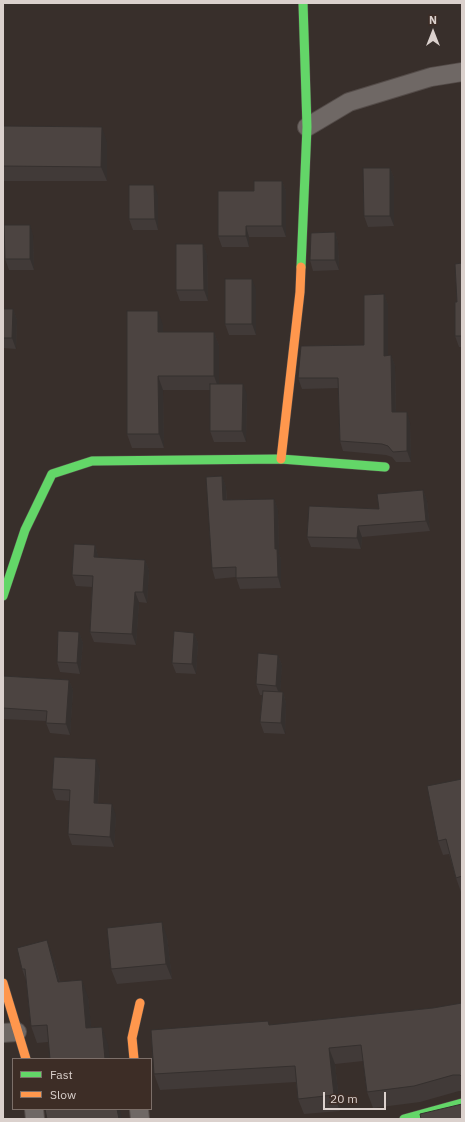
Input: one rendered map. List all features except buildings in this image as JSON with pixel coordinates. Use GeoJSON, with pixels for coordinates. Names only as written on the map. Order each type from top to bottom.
{"type":"FeatureCollection","features":[{"type":"Feature","properties":{"kind":"street"},"geometry":{"type":"LineString","coordinates":[[281,459],[300,292],[307,127],[303,3]]}},
{"type":"Feature","properties":{"kind":"street"},"geometry":{"type":"LineString","coordinates":[[307,127],[349,102],[389,88],[431,77],[462,72]]}},
{"type":"Feature","properties":{"kind":"street"},"geometry":{"type":"LineString","coordinates":[[3,596],[25,530],[52,474],[92,460],[281,459],[385,467]]}},
{"type":"Feature","properties":{"kind":"street"},"geometry":{"type":"LineString","coordinates":[[3,983],[10,1032],[25,1058]]}},
{"type":"Feature","properties":{"kind":"street"},"geometry":{"type":"LineString","coordinates":[[134,1058],[132,1038],[140,1003]]}},
{"type":"Feature","properties":{"kind":"street"},"geometry":{"type":"LineString","coordinates":[[404,1119],[462,1103]]}},
{"type":"Feature","properties":{"kind":"traffic: fast"},"geometry":{"type":"LineString","coordinates":[[301,267],[307,127],[303,3]]}},
{"type":"Feature","properties":{"kind":"traffic: fast"},"geometry":{"type":"LineString","coordinates":[[3,596],[25,530],[52,474],[92,461],[281,459],[385,467]]}},
{"type":"Feature","properties":{"kind":"traffic: fast"},"geometry":{"type":"LineString","coordinates":[[404,1119],[462,1103]]}},
{"type":"Feature","properties":{"kind":"traffic: slow"},"geometry":{"type":"LineString","coordinates":[[281,459],[300,292],[301,267]]}},
{"type":"Feature","properties":{"kind":"traffic: slow"},"geometry":{"type":"LineString","coordinates":[[3,983],[26,1058]]}},
{"type":"Feature","properties":{"kind":"traffic: slow"},"geometry":{"type":"LineString","coordinates":[[134,1058],[132,1038],[140,1003]]}}]}
